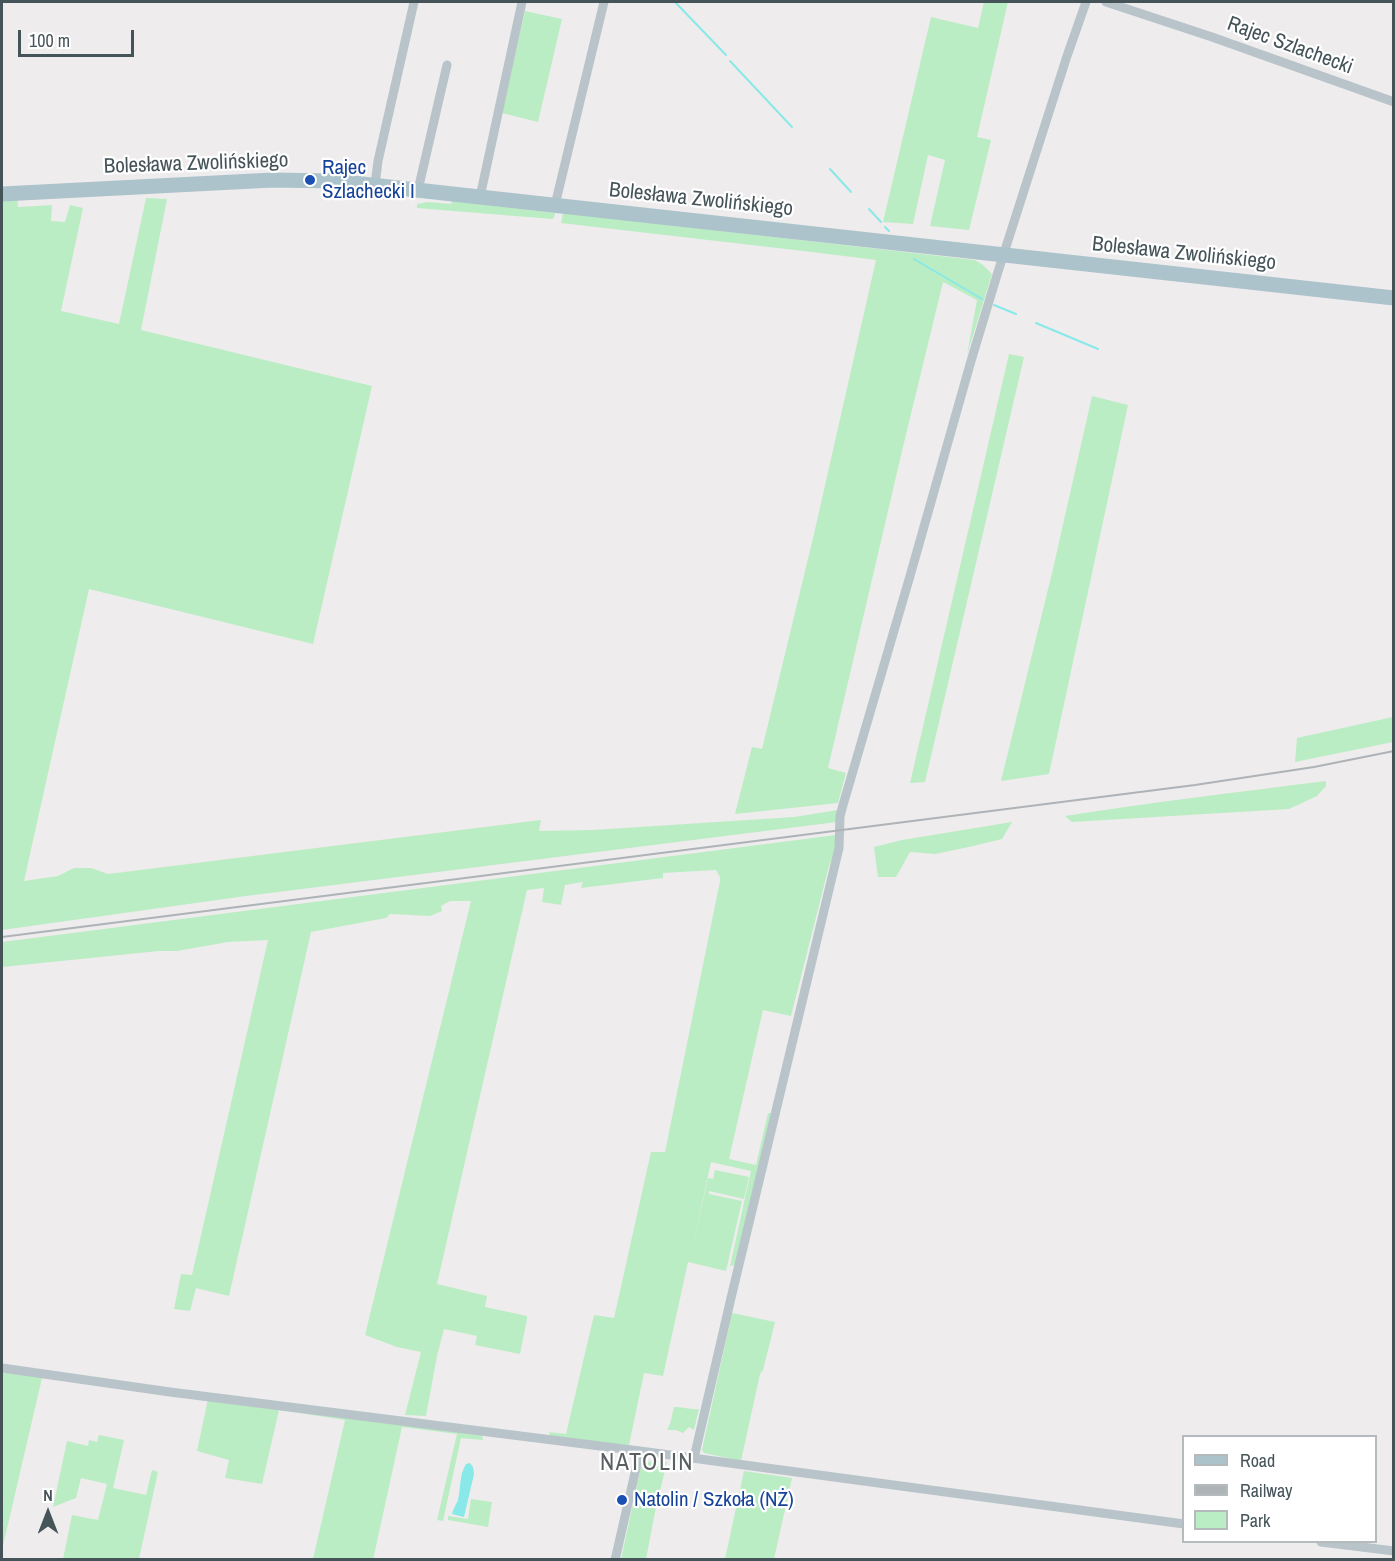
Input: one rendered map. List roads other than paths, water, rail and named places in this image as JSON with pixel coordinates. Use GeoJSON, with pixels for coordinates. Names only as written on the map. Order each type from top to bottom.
{"type":"FeatureCollection","features":[{"type":"Feature","properties":{"kind":"main road","name":"Bolesława Zwolińskiego"},"geometry":{"type":"LineString","coordinates":[[2,194],[267,180],[318,180],[1394,298]]}},
{"type":"Feature","properties":{"kind":"street"},"geometry":{"type":"LineString","coordinates":[[375,185],[378,161],[414,2]]}},
{"type":"Feature","properties":{"kind":"street"},"geometry":{"type":"LineString","coordinates":[[480,196],[522,2]]}},
{"type":"Feature","properties":{"kind":"street"},"geometry":{"type":"LineString","coordinates":[[555,205],[604,2]]}},
{"type":"Feature","properties":{"kind":"street"},"geometry":{"type":"LineString","coordinates":[[694,1458],[839,848],[840,816],[974,351],[1086,2]]}},
{"type":"Feature","properties":{"kind":"street","name":"Rajec Szlachecki"},"geometry":{"type":"LineString","coordinates":[[1106,2],[1394,102]]}},
{"type":"Feature","properties":{"kind":"street"},"geometry":{"type":"LineString","coordinates":[[418,190],[447,65]]}},
{"type":"Feature","properties":{"kind":"street"},"geometry":{"type":"LineString","coordinates":[[2,1368],[1182,1524]]}},
{"type":"Feature","properties":{"kind":"street"},"geometry":{"type":"LineString","coordinates":[[615,1560],[640,1451]]}},
{"type":"Feature","properties":{"kind":"street"},"geometry":{"type":"LineString","coordinates":[[1329,1543],[1394,1551]]}},
{"type":"Feature","properties":{"kind":"water"},"geometry":{"type":"Polygon","coordinates":[[[470,1463],[474,1474],[464,1517],[452,1514],[458,1500],[462,1473],[466,1464],[470,1463]]]}},
{"type":"Feature","properties":{"kind":"waterway"},"geometry":{"type":"LineString","coordinates":[[675,2],[726,55]]}},
{"type":"Feature","properties":{"kind":"waterway"},"geometry":{"type":"LineString","coordinates":[[730,61],[792,127]]}},
{"type":"Feature","properties":{"kind":"waterway"},"geometry":{"type":"LineString","coordinates":[[830,169],[851,192]]}},
{"type":"Feature","properties":{"kind":"waterway"},"geometry":{"type":"LineString","coordinates":[[869,209],[881,222]]}},
{"type":"Feature","properties":{"kind":"waterway"},"geometry":{"type":"LineString","coordinates":[[885,227],[889,231]]}},
{"type":"Feature","properties":{"kind":"waterway"},"geometry":{"type":"LineString","coordinates":[[914,259],[982,299]]}},
{"type":"Feature","properties":{"kind":"waterway"},"geometry":{"type":"LineString","coordinates":[[994,305],[1016,314]]}},
{"type":"Feature","properties":{"kind":"waterway"},"geometry":{"type":"LineString","coordinates":[[1036,323],[1098,349]]}},
{"type":"Feature","properties":{"kind":"railway"},"geometry":{"type":"LineString","coordinates":[[2,937],[1195,785],[1314,767],[1394,751]]}},
{"type":"Feature","properties":{"kind":"place","name":"Rajec Szlachecki I"},"geometry":{"type":"Point","coordinates":[310,180]}},
{"type":"Feature","properties":{"kind":"place","name":"Natolin / Szkoła (NŻ)"},"geometry":{"type":"Point","coordinates":[622,1500]}},
{"type":"Feature","properties":{"kind":"district","name":"NATOLIN"},"geometry":{"type":"Point","coordinates":[647,1464]}}]}
